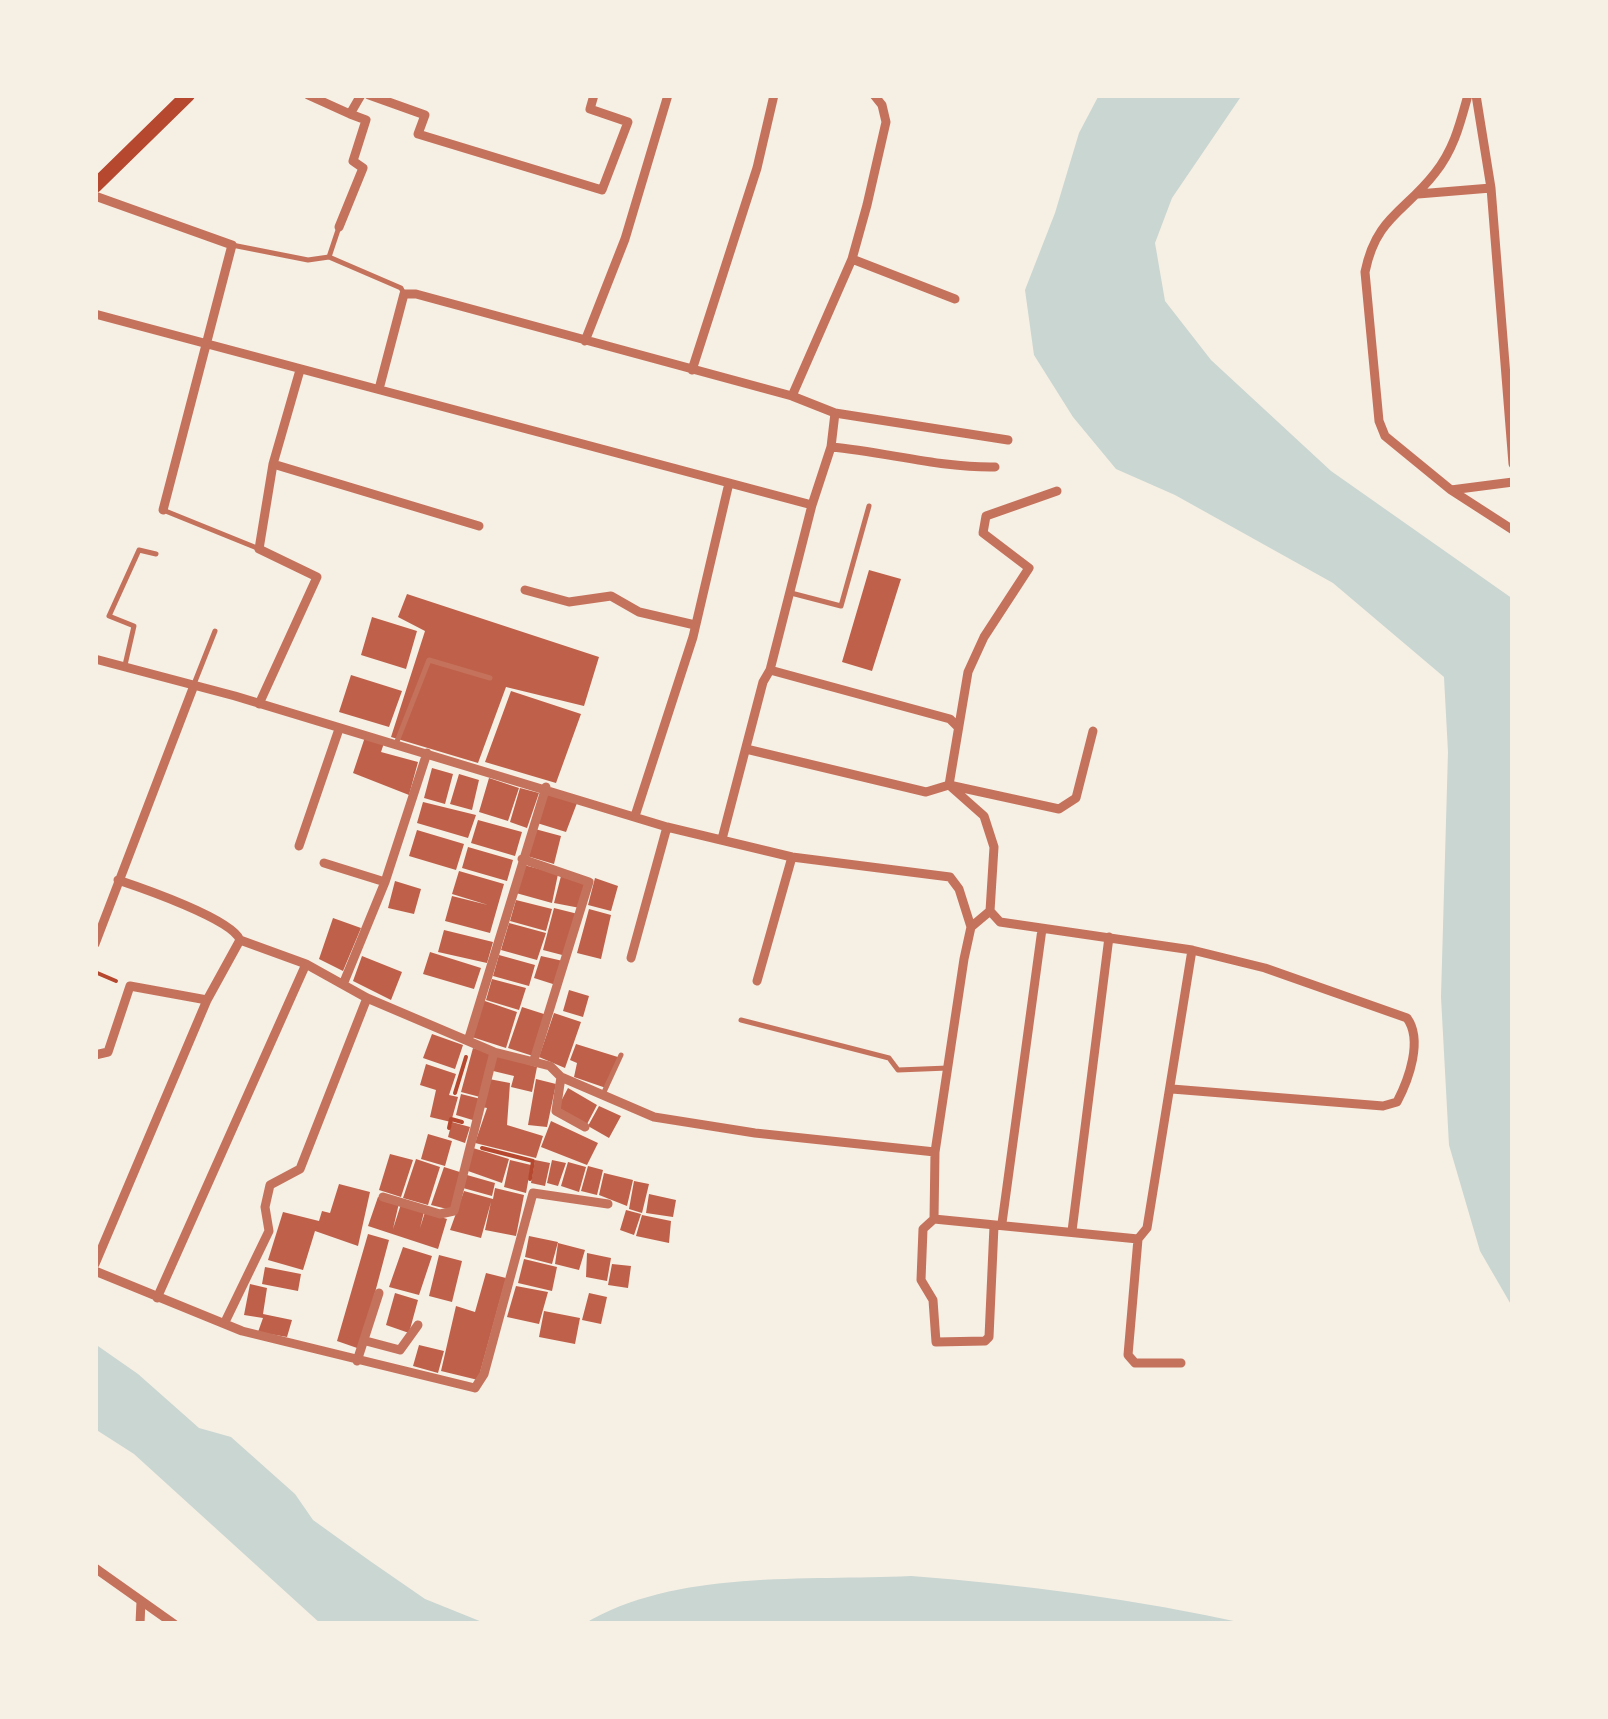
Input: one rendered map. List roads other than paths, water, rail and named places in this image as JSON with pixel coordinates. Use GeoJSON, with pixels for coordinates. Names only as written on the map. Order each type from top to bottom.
{"type":"FeatureCollection","features":[{"type":"Feature","properties":{"kind":"main road"},"geometry":{"type":"LineString","coordinates":[[95,186],[188,95]]}},
{"type":"Feature","properties":{"kind":"street"},"geometry":{"type":"LineString","coordinates":[[308,95],[366,120],[354,161],[363,168],[339,226]]}},
{"type":"Feature","properties":{"kind":"street"},"geometry":{"type":"LineString","coordinates":[[350,114],[361,95]]}},
{"type":"Feature","properties":{"kind":"street"},"geometry":{"type":"LineString","coordinates":[[369,95],[425,115],[418,134],[602,190],[628,122],[590,110],[594,95]]}},
{"type":"Feature","properties":{"kind":"street"},"geometry":{"type":"LineString","coordinates":[[585,341],[624,239],[668,95]]}},
{"type":"Feature","properties":{"kind":"street"},"geometry":{"type":"LineString","coordinates":[[692,370],[757,168],[774,95]]}},
{"type":"Feature","properties":{"kind":"street"},"geometry":{"type":"LineString","coordinates":[[792,396],[852,259],[886,122],[882,105],[874,95]]}},
{"type":"Feature","properties":{"kind":"street"},"geometry":{"type":"LineString","coordinates":[[1468,95],[1456,139],[1418,194],[1395,210],[1374,240],[1365,272],[1379,421],[1396,447],[1451,490],[1513,530]]}},
{"type":"Feature","properties":{"kind":"street"},"geometry":{"type":"LineString","coordinates":[[1476,95],[1491,188],[1513,464]]}},
{"type":"Feature","properties":{"kind":"street"},"geometry":{"type":"LineString","coordinates":[[1418,194],[1491,188]]}},
{"type":"Feature","properties":{"kind":"street"},"geometry":{"type":"LineString","coordinates":[[95,196],[126,211],[232,245],[162,510]]}},
{"type":"Feature","properties":{"kind":"street"},"geometry":{"type":"LineString","coordinates":[[852,259],[955,299]]}},
{"type":"Feature","properties":{"kind":"street"},"geometry":{"type":"LineString","coordinates":[[379,389],[404,294],[416,294],[792,396],[835,413],[1008,440]]}},
{"type":"Feature","properties":{"kind":"street"},"geometry":{"type":"LineString","coordinates":[[95,314],[812,506]]}},
{"type":"Feature","properties":{"kind":"street"},"geometry":{"type":"LineString","coordinates":[[1501,322],[1513,320]]}},
{"type":"Feature","properties":{"kind":"street"},"geometry":{"type":"LineString","coordinates":[[259,704],[318,577],[259,548],[273,464],[300,370]]}},
{"type":"Feature","properties":{"kind":"street"},"geometry":{"type":"LineString","coordinates":[[722,839],[831,447],[835,413]]}},
{"type":"Feature","properties":{"kind":"street"},"geometry":{"type":"LineString","coordinates":[[831,447],[890,452],[962,468],[995,466]]}},
{"type":"Feature","properties":{"kind":"street"},"geometry":{"type":"LineString","coordinates":[[273,464],[479,526]]}},
{"type":"Feature","properties":{"kind":"street"},"geometry":{"type":"LineString","coordinates":[[1451,490],[1513,482]]}},
{"type":"Feature","properties":{"kind":"street"},"geometry":{"type":"LineString","coordinates":[[635,816],[695,625],[730,484]]}},
{"type":"Feature","properties":{"kind":"street"},"geometry":{"type":"LineString","coordinates":[[949,784],[968,672],[984,637],[1029,568],[983,532],[986,516],[1057,491]]}},
{"type":"Feature","properties":{"kind":"street"},"geometry":{"type":"LineString","coordinates":[[524,590],[569,602],[612,596],[639,612],[695,625]]}},
{"type":"Feature","properties":{"kind":"street"},"geometry":{"type":"LineString","coordinates":[[95,659],[546,787],[667,827],[792,857],[950,878],[959,889],[971,927],[935,1152],[934,1219],[923,1230],[921,1280],[933,1300],[933,1337],[939,1342],[985,1341],[989,1336],[988,1297],[1042,928]]}},
{"type":"Feature","properties":{"kind":"street"},"geometry":{"type":"LineString","coordinates":[[770,670],[950,719],[957,726]]}},
{"type":"Feature","properties":{"kind":"street"},"geometry":{"type":"LineString","coordinates":[[95,944],[193,688]]}},
{"type":"Feature","properties":{"kind":"street"},"geometry":{"type":"LineString","coordinates":[[299,846],[338,728]]}},
{"type":"Feature","properties":{"kind":"street"},"geometry":{"type":"LineString","coordinates":[[746,749],[926,792],[949,784],[1059,809],[1076,798],[1093,731]]}},
{"type":"Feature","properties":{"kind":"street"},"geometry":{"type":"LineString","coordinates":[[344,982],[385,882],[427,753]]}},
{"type":"Feature","properties":{"kind":"street"},"geometry":{"type":"LineString","coordinates":[[949,784],[984,816],[994,847],[990,911],[1000,922],[1192,950],[1266,968],[1406,1018],[1414,1042],[1404,1088],[1397,1102],[1383,1106],[1172,1089]]}},
{"type":"Feature","properties":{"kind":"street"},"geometry":{"type":"LineString","coordinates":[[469,1042],[546,787]]}},
{"type":"Feature","properties":{"kind":"street"},"geometry":{"type":"LineString","coordinates":[[631,958],[667,827]]}},
{"type":"Feature","properties":{"kind":"street"},"geometry":{"type":"LineString","coordinates":[[757,981],[792,857]]}},
{"type":"Feature","properties":{"kind":"street"},"geometry":{"type":"LineString","coordinates":[[522,858],[589,882],[534,1060]]}},
{"type":"Feature","properties":{"kind":"street"},"geometry":{"type":"LineString","coordinates":[[324,863],[385,882]]}},
{"type":"Feature","properties":{"kind":"street"},"geometry":{"type":"LineString","coordinates":[[118,880],[234,929],[240,940],[306,964],[367,998],[494,1052],[550,1066],[561,1077],[604,1092],[654,1117],[755,1134],[935,1152]]}},
{"type":"Feature","properties":{"kind":"street"},"geometry":{"type":"LineString","coordinates":[[971,927],[990,911]]}},
{"type":"Feature","properties":{"kind":"street"},"geometry":{"type":"LineString","coordinates":[[1072,1231],[1108,938]]}},
{"type":"Feature","properties":{"kind":"street"},"geometry":{"type":"LineString","coordinates":[[240,940],[207,1000],[95,1268],[157,1298],[242,1331],[464,1387],[480,1383],[533,1193],[608,1204]]}},
{"type":"Feature","properties":{"kind":"street"},"geometry":{"type":"LineString","coordinates":[[1181,1363],[1135,1363],[1128,1355],[1138,1239],[1148,1228],[1192,950]]}},
{"type":"Feature","properties":{"kind":"street"},"geometry":{"type":"LineString","coordinates":[[157,1298],[306,964]]}},
{"type":"Feature","properties":{"kind":"street"},"geometry":{"type":"LineString","coordinates":[[95,1054],[108,1052],[130,986],[207,1000]]}},
{"type":"Feature","properties":{"kind":"street"},"geometry":{"type":"LineString","coordinates":[[225,1322],[269,1231],[265,1207],[270,1185],[300,1170],[367,998]]}},
{"type":"Feature","properties":{"kind":"street"},"geometry":{"type":"LineString","coordinates":[[383,1197],[440,1214],[454,1211],[494,1052]]}},
{"type":"Feature","properties":{"kind":"street"},"geometry":{"type":"LineString","coordinates":[[561,1077],[556,1111],[585,1127]]}},
{"type":"Feature","properties":{"kind":"street"},"geometry":{"type":"LineString","coordinates":[[934,1219],[1138,1239]]}},
{"type":"Feature","properties":{"kind":"street"},"geometry":{"type":"LineString","coordinates":[[357,1361],[378,1293]]}},
{"type":"Feature","properties":{"kind":"street"},"geometry":{"type":"LineString","coordinates":[[398,1371],[400,1350],[418,1326]]}},
{"type":"Feature","properties":{"kind":"street"},"geometry":{"type":"LineString","coordinates":[[366,1341],[400,1350]]}},
{"type":"Feature","properties":{"kind":"street"},"geometry":{"type":"LineString","coordinates":[[95,1568],[174,1624]]}},
{"type":"Feature","properties":{"kind":"street"},"geometry":{"type":"LineString","coordinates":[[140,1624],[141,1601]]}},
{"type":"Feature","properties":{"kind":"lane"},"geometry":{"type":"LineString","coordinates":[[329,257],[339,226]]}},
{"type":"Feature","properties":{"kind":"lane"},"geometry":{"type":"LineString","coordinates":[[232,245],[308,260],[329,257],[401,288],[404,294]]}},
{"type":"Feature","properties":{"kind":"lane"},"geometry":{"type":"LineString","coordinates":[[791,593],[841,606],[869,506]]}},
{"type":"Feature","properties":{"kind":"lane"},"geometry":{"type":"LineString","coordinates":[[162,510],[259,548]]}},
{"type":"Feature","properties":{"kind":"lane"},"geometry":{"type":"LineString","coordinates":[[124,668],[134,626],[109,616],[139,550],[156,554]]}},
{"type":"Feature","properties":{"kind":"lane"},"geometry":{"type":"LineString","coordinates":[[193,688],[215,631]]}},
{"type":"Feature","properties":{"kind":"lane"},"geometry":{"type":"LineString","coordinates":[[396,744],[429,660],[490,678]]}},
{"type":"Feature","properties":{"kind":"lane"},"geometry":{"type":"LineString","coordinates":[[742,1020],[890,1058],[898,1070],[948,1068]]}},
{"type":"Feature","properties":{"kind":"lane"},"geometry":{"type":"LineString","coordinates":[[604,1092],[620,1055]]}}]}
